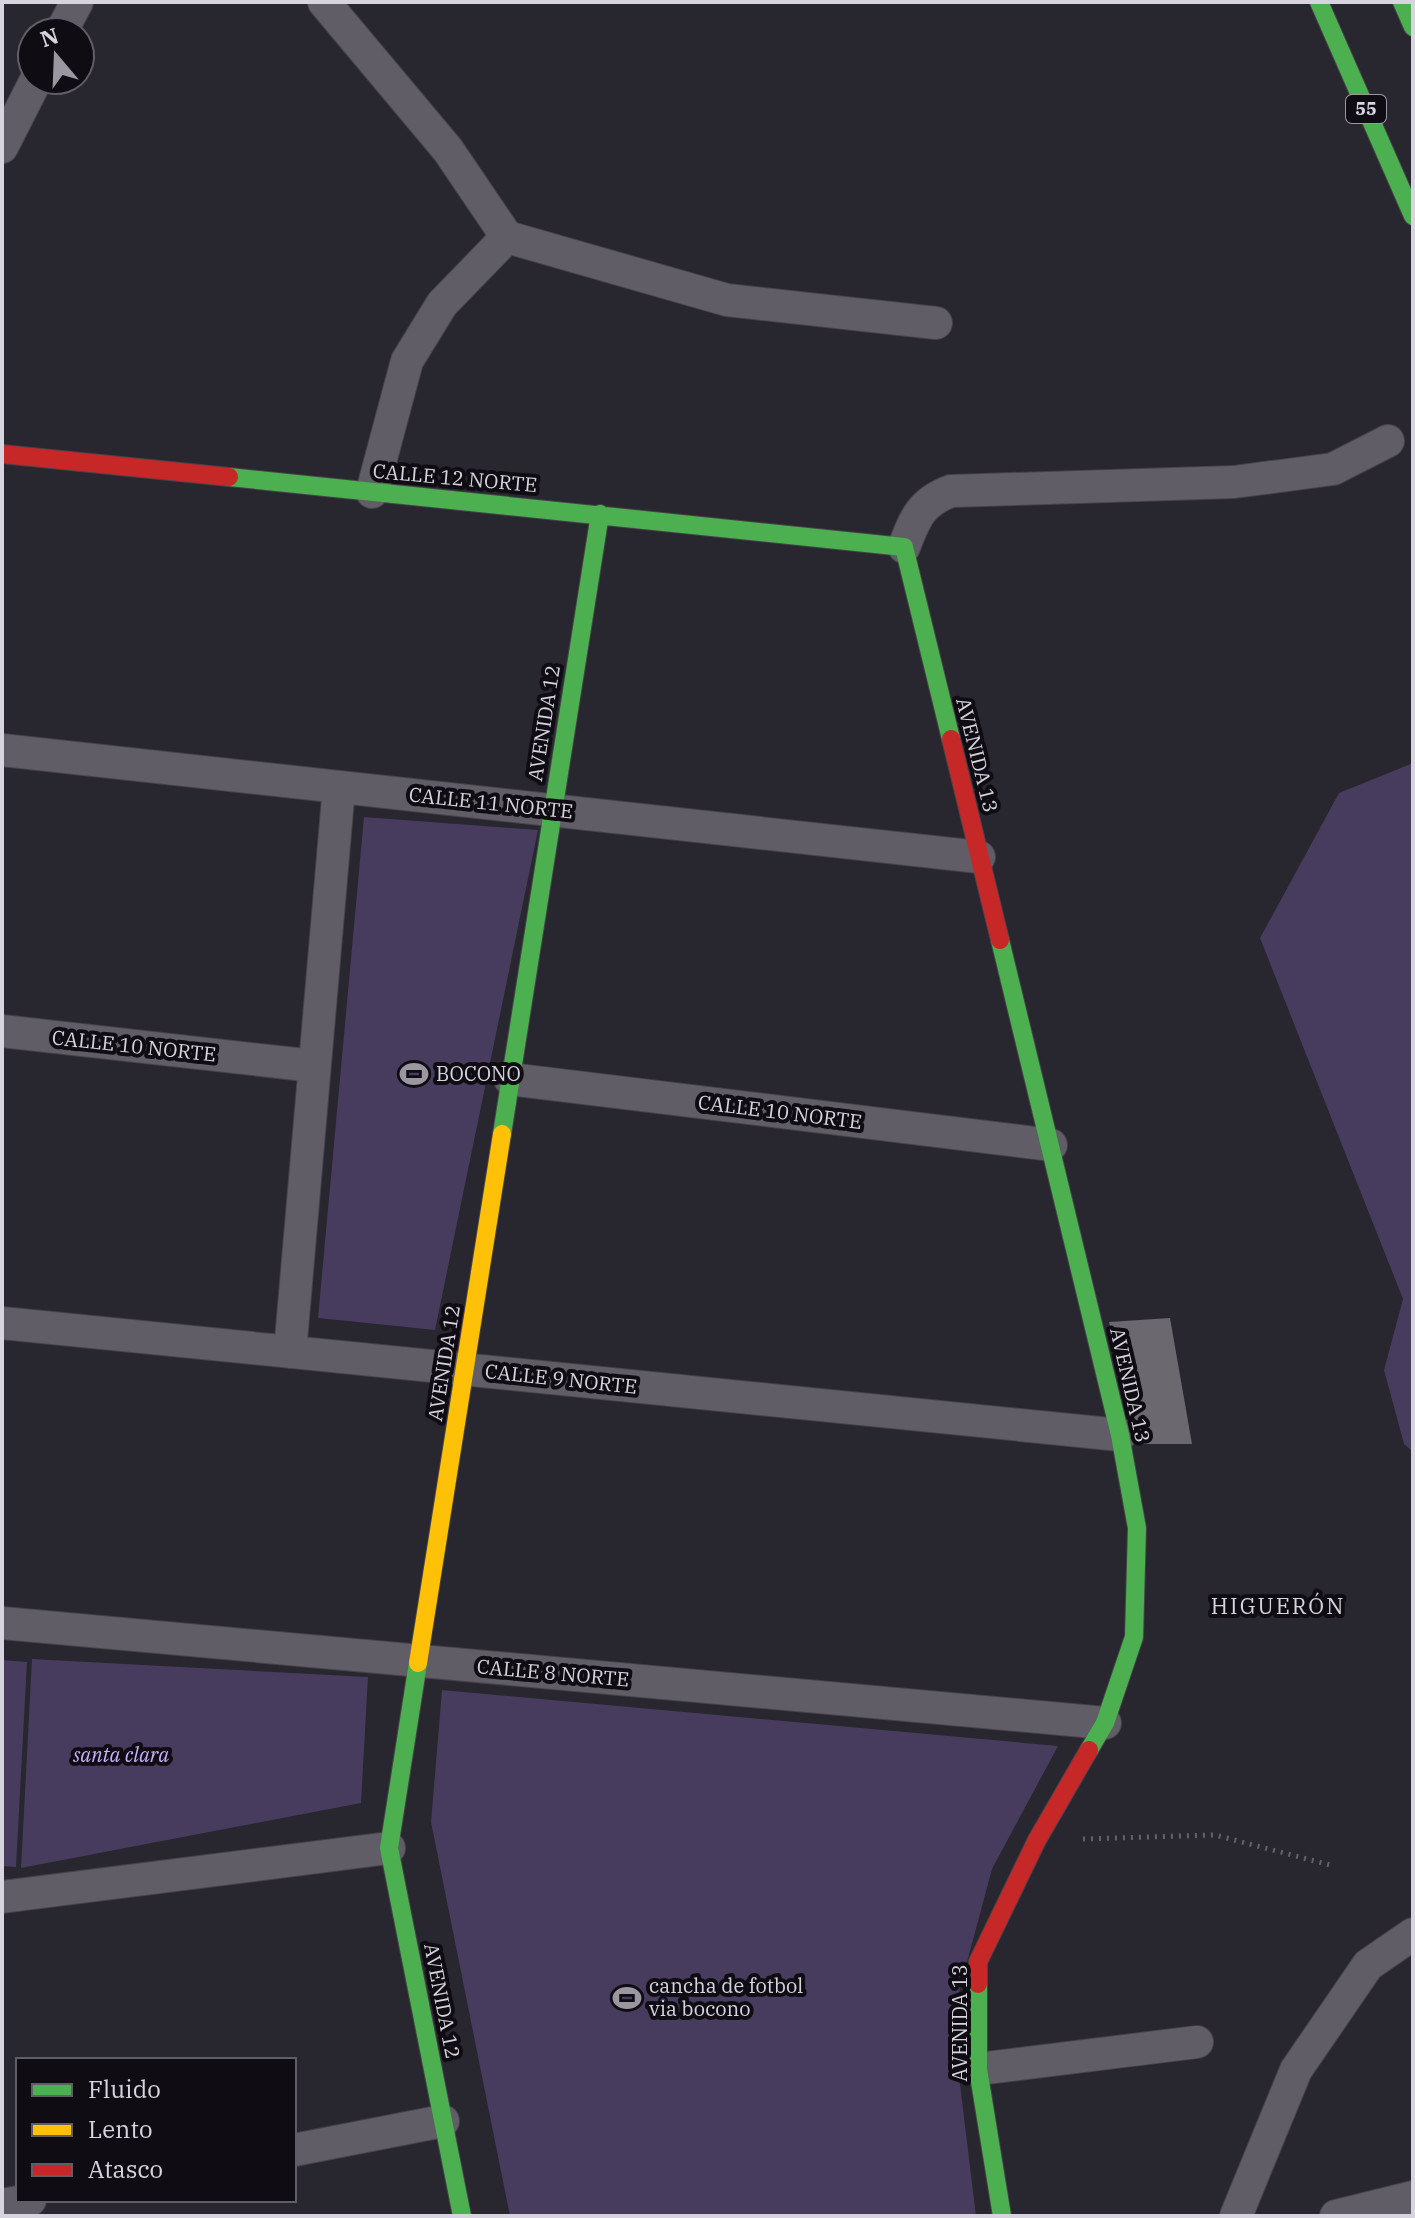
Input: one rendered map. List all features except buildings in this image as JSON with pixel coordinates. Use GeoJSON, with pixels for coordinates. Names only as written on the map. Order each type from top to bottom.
{"type":"FeatureCollection","features":[{"type":"Feature","properties":{"kind":"main road","name":"55"},"geometry":{"type":"LineString","coordinates":[[1319,2],[1413,216]]}},
{"type":"Feature","properties":{"kind":"main road"},"geometry":{"type":"LineString","coordinates":[[1402,2],[1413,27]]}},
{"type":"Feature","properties":{"kind":"main road","name":"CALLE 12 NORTE"},"geometry":{"type":"LineString","coordinates":[[2,454],[904,547]]}},
{"type":"Feature","properties":{"kind":"main road","name":"AVENIDA 12"},"geometry":{"type":"LineString","coordinates":[[462,2216],[389,1848],[600,514]]}},
{"type":"Feature","properties":{"kind":"main road","name":"AVENIDA 13"},"geometry":{"type":"LineString","coordinates":[[904,547],[1120,1435],[1137,1528],[1134,1637],[1105,1723],[1037,1840],[978,1962],[978,2069],[1002,2216]]}},
{"type":"Feature","properties":{"kind":"street"},"geometry":{"type":"LineString","coordinates":[[324,2],[448,150],[507,237],[727,300],[936,323]]}},
{"type":"Feature","properties":{"kind":"street"},"geometry":{"type":"LineString","coordinates":[[6,129],[26,96]]}},
{"type":"Feature","properties":{"kind":"street"},"geometry":{"type":"LineString","coordinates":[[372,492],[407,361],[442,304],[507,237]]}},
{"type":"Feature","properties":{"kind":"street"},"geometry":{"type":"LineString","coordinates":[[904,547],[917,512],[930,498],[951,491],[1234,482],[1333,469],[1388,441]]}},
{"type":"Feature","properties":{"kind":"street","name":"CALLE 11 NORTE"},"geometry":{"type":"LineString","coordinates":[[2,750],[979,857]]}},
{"type":"Feature","properties":{"kind":"street"},"geometry":{"type":"LineString","coordinates":[[290,1352],[339,787]]}},
{"type":"Feature","properties":{"kind":"street","name":"CALLE 10 NORTE"},"geometry":{"type":"LineString","coordinates":[[2,1031],[314,1066]]}},
{"type":"Feature","properties":{"kind":"street","name":"CALLE 10 NORTE"},"geometry":{"type":"LineString","coordinates":[[510,1079],[1051,1145]]}},
{"type":"Feature","properties":{"kind":"street","name":"CALLE 9 NORTE"},"geometry":{"type":"LineString","coordinates":[[2,1323],[1120,1435]]}},
{"type":"Feature","properties":{"kind":"street","name":"CALLE 8 NORTE"},"geometry":{"type":"LineString","coordinates":[[2,1623],[1105,1723]]}},
{"type":"Feature","properties":{"kind":"street"},"geometry":{"type":"LineString","coordinates":[[2,1897],[389,1848]]}},
{"type":"Feature","properties":{"kind":"street"},"geometry":{"type":"LineString","coordinates":[[1236,2216],[1296,2070],[1368,1965],[1413,1934]]}},
{"type":"Feature","properties":{"kind":"street"},"geometry":{"type":"LineString","coordinates":[[978,2069],[1197,2042]]}},
{"type":"Feature","properties":{"kind":"street"},"geometry":{"type":"LineString","coordinates":[[296,2150],[443,2121]]}},
{"type":"Feature","properties":{"kind":"street"},"geometry":{"type":"LineString","coordinates":[[1336,2216],[1413,2197]]}},
{"type":"Feature","properties":{"kind":"path"},"geometry":{"type":"LineString","coordinates":[[1037,1840],[1215,1835],[1330,1865]]}},
{"type":"Feature","properties":{"kind":"green space"},"geometry":{"type":"Polygon","coordinates":[[[1413,763],[1413,1452],[1404,1444],[1384,1370],[1403,1299],[1260,938],[1339,793],[1413,763]]]}},
{"type":"Feature","properties":{"kind":"green space","name":"BOCONO"},"geometry":{"type":"Polygon","coordinates":[[[364,817],[538,830],[435,1330],[318,1318],[364,817]]]}},
{"type":"Feature","properties":{"kind":"green space","name":"santa clara"},"geometry":{"type":"Polygon","coordinates":[[[32,1659],[368,1677],[361,1803],[21,1868],[32,1659]]]}},
{"type":"Feature","properties":{"kind":"green space","name":"santa clara"},"geometry":{"type":"Polygon","coordinates":[[[2,1660],[27,1662],[16,1867],[2,1866],[2,1660]]]}},
{"type":"Feature","properties":{"kind":"green space"},"geometry":{"type":"Polygon","coordinates":[[[442,1690],[1058,1746],[992,1869],[952,2018],[976,2216],[510,2216],[431,1822],[442,1690]]]}},
{"type":"Feature","properties":{"kind":"traffic: fast"},"geometry":{"type":"LineString","coordinates":[[1319,2],[1413,216]]}},
{"type":"Feature","properties":{"kind":"traffic: fast"},"geometry":{"type":"LineString","coordinates":[[1402,2],[1413,27]]}},
{"type":"Feature","properties":{"kind":"traffic: fast"},"geometry":{"type":"LineString","coordinates":[[229,477],[904,547],[951,739]]}},
{"type":"Feature","properties":{"kind":"traffic: fast"},"geometry":{"type":"LineString","coordinates":[[502,1134],[600,514]]}},
{"type":"Feature","properties":{"kind":"traffic: fast"},"geometry":{"type":"LineString","coordinates":[[1000,940],[1120,1435],[1137,1528],[1134,1637],[1105,1723],[1089,1750]]}},
{"type":"Feature","properties":{"kind":"traffic: fast"},"geometry":{"type":"LineString","coordinates":[[418,1663],[389,1848],[462,2216]]}},
{"type":"Feature","properties":{"kind":"traffic: fast"},"geometry":{"type":"LineString","coordinates":[[978,1984],[978,2069],[1002,2216]]}},
{"type":"Feature","properties":{"kind":"traffic: slow"},"geometry":{"type":"LineString","coordinates":[[418,1663],[502,1134]]}},
{"type":"Feature","properties":{"kind":"traffic: jam"},"geometry":{"type":"LineString","coordinates":[[2,454],[229,477]]}},
{"type":"Feature","properties":{"kind":"traffic: jam"},"geometry":{"type":"LineString","coordinates":[[951,739],[1000,940]]}},
{"type":"Feature","properties":{"kind":"traffic: jam"},"geometry":{"type":"LineString","coordinates":[[978,1984],[978,1962],[1037,1840],[1089,1750]]}},
{"type":"Feature","properties":{"kind":"place","name":"BOCONO"},"geometry":{"type":"Point","coordinates":[414,1074]}},
{"type":"Feature","properties":{"kind":"place","name":"cancha de fotbol via bocono"},"geometry":{"type":"Point","coordinates":[627,1998]}},
{"type":"Feature","properties":{"kind":"district","name":"HIGUERÓN"},"geometry":{"type":"Point","coordinates":[1278,1606]}}]}
